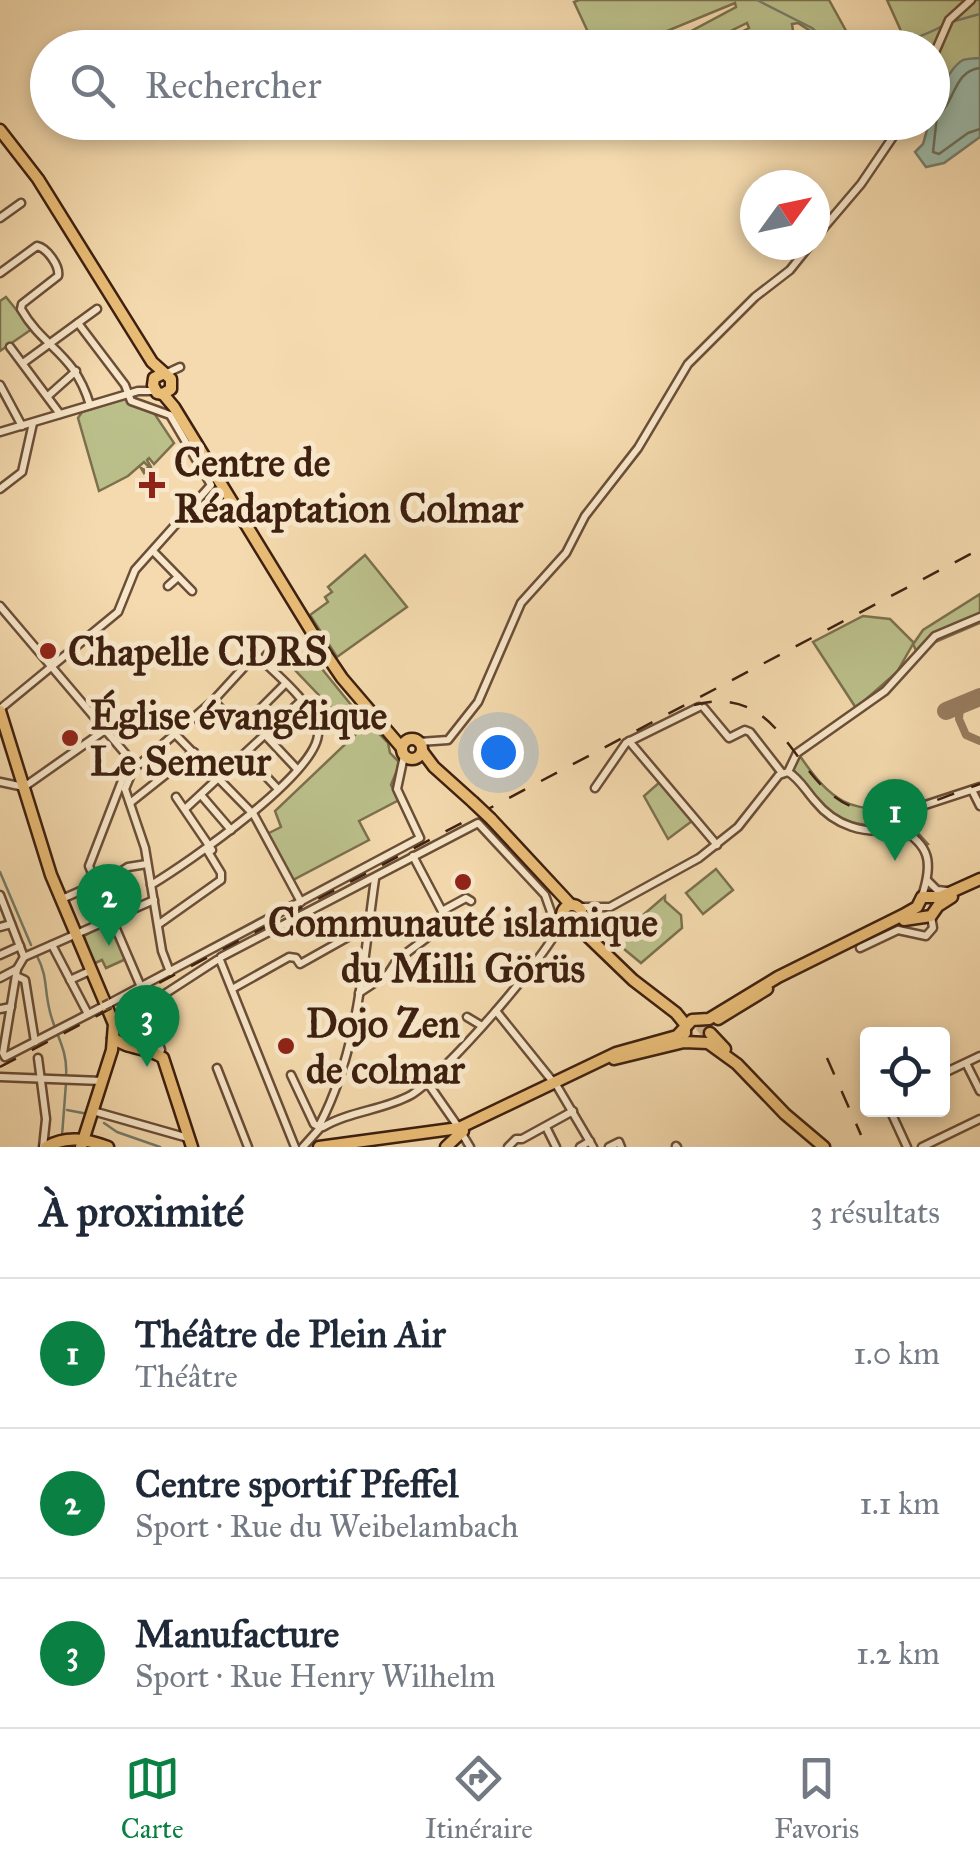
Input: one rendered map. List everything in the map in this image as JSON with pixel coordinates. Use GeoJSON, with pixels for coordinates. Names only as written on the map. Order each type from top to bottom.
{"type":"FeatureCollection","features":[{"type":"Feature","properties":{"kind":"main road"},"geometry":{"type":"LineString","coordinates":[[0,134],[38,180],[165,380],[324,644],[370,703],[490,820],[549,888],[568,921],[634,980],[699,1029],[832,1147]]}},
{"type":"Feature","properties":{"kind":"main road"},"geometry":{"type":"LineString","coordinates":[[0,710],[62,899],[114,1024],[115,1042],[81,1143]]}},
{"type":"Feature","properties":{"kind":"main road"},"geometry":{"type":"LineString","coordinates":[[555,1084],[612,1060],[653,1056],[783,976],[898,922],[927,900],[980,880]]}},
{"type":"Feature","properties":{"kind":"main road"},"geometry":{"type":"LineString","coordinates":[[319,1147],[451,1137],[641,1043],[699,1029],[783,976]]}},
{"type":"Feature","properties":{"kind":"main road"},"geometry":{"type":"LineString","coordinates":[[699,1029],[784,1114],[824,1147]]}},
{"type":"Feature","properties":{"kind":"main road"},"geometry":{"type":"LineString","coordinates":[[115,1042],[158,1054],[166,1064],[191,1142]]}},
{"type":"Feature","properties":{"kind":"main road"},"geometry":{"type":"LineString","coordinates":[[44,1147],[58,1141],[108,1147]]}},
{"type":"Feature","properties":{"kind":"street"},"geometry":{"type":"LineString","coordinates":[[945,30],[949,20],[971,0]]}},
{"type":"Feature","properties":{"kind":"street"},"geometry":{"type":"LineString","coordinates":[[830,220],[892,140]]}},
{"type":"Feature","properties":{"kind":"street"},"geometry":{"type":"LineString","coordinates":[[0,218],[21,202]]}},
{"type":"Feature","properties":{"kind":"street"},"geometry":{"type":"LineString","coordinates":[[0,273],[40,246],[58,268],[58,276],[21,307],[76,371],[90,405]]}},
{"type":"Feature","properties":{"kind":"street"},"geometry":{"type":"LineString","coordinates":[[154,900],[24,956],[2,1040],[5,1057],[142,990],[420,838],[397,789],[402,770],[415,749],[448,740],[468,719],[521,603],[566,553],[585,516],[638,448],[694,357],[798,260]]}},
{"type":"Feature","properties":{"kind":"street"},"geometry":{"type":"LineString","coordinates":[[23,363],[96,309]]}},
{"type":"Feature","properties":{"kind":"street"},"geometry":{"type":"LineString","coordinates":[[0,710],[118,612],[136,570],[202,498],[210,482],[170,415],[136,405],[78,323]]}},
{"type":"Feature","properties":{"kind":"street"},"geometry":{"type":"LineString","coordinates":[[10,347],[60,414]]}},
{"type":"Feature","properties":{"kind":"street"},"geometry":{"type":"LineString","coordinates":[[48,396],[76,371]]}},
{"type":"Feature","properties":{"kind":"street"},"geometry":{"type":"LineString","coordinates":[[0,432],[165,380]]}},
{"type":"Feature","properties":{"kind":"street"},"geometry":{"type":"LineString","coordinates":[[0,385],[22,426]]}},
{"type":"Feature","properties":{"kind":"street"},"geometry":{"type":"LineString","coordinates":[[0,489],[22,472],[33,423]]}},
{"type":"Feature","properties":{"kind":"street"},"geometry":{"type":"LineString","coordinates":[[153,551],[192,591]]}},
{"type":"Feature","properties":{"kind":"street"},"geometry":{"type":"LineString","coordinates":[[168,586],[178,577]]}},
{"type":"Feature","properties":{"kind":"street"},"geometry":{"type":"LineString","coordinates":[[0,606],[132,762],[140,764],[212,701],[267,642]]}},
{"type":"Feature","properties":{"kind":"street"},"geometry":{"type":"LineString","coordinates":[[291,1074],[314,1124],[321,1126],[406,1097],[428,1082],[496,1011],[568,921],[616,904],[717,846],[785,772],[796,753],[885,691],[935,636],[980,617]]}},
{"type":"Feature","properties":{"kind":"street"},"geometry":{"type":"LineString","coordinates":[[151,885],[231,830],[311,755],[318,738],[315,718],[255,654]]}},
{"type":"Feature","properties":{"kind":"street"},"geometry":{"type":"LineString","coordinates":[[212,701],[241,728],[284,684]]}},
{"type":"Feature","properties":{"kind":"street"},"geometry":{"type":"LineString","coordinates":[[185,808],[302,701]]}},
{"type":"Feature","properties":{"kind":"street"},"geometry":{"type":"LineString","coordinates":[[596,788],[629,741],[701,707],[729,738],[745,730],[750,732],[819,806],[845,825],[874,831],[898,826],[910,810],[976,788],[980,806]]}},
{"type":"Feature","properties":{"kind":"street"},"geometry":{"type":"LineString","coordinates":[[0,782],[24,788],[105,730]]}},
{"type":"Feature","properties":{"kind":"street"},"geometry":{"type":"LineString","coordinates":[[176,735],[252,812],[301,902]]}},
{"type":"Feature","properties":{"kind":"street"},"geometry":{"type":"LineString","coordinates":[[266,736],[297,770]]}},
{"type":"Feature","properties":{"kind":"street"},"geometry":{"type":"LineString","coordinates":[[629,741],[717,846]]}},
{"type":"Feature","properties":{"kind":"street"},"geometry":{"type":"LineString","coordinates":[[130,802],[194,752]]}},
{"type":"Feature","properties":{"kind":"street"},"geometry":{"type":"LineString","coordinates":[[246,755],[277,788]]}},
{"type":"Feature","properties":{"kind":"street"},"geometry":{"type":"LineString","coordinates":[[132,762],[89,863],[142,990],[161,1050],[158,1054]]}},
{"type":"Feature","properties":{"kind":"street"},"geometry":{"type":"LineString","coordinates":[[122,791],[130,802],[148,864],[162,951],[170,972]]}},
{"type":"Feature","properties":{"kind":"street"},"geometry":{"type":"LineString","coordinates":[[201,794],[231,830]]}},
{"type":"Feature","properties":{"kind":"street"},"geometry":{"type":"LineString","coordinates":[[159,924],[222,878],[218,867],[221,865],[176,797]]}},
{"type":"Feature","properties":{"kind":"street"},"geometry":{"type":"LineString","coordinates":[[303,1147],[321,1126],[345,1064],[375,879],[384,870],[473,824],[480,825],[545,896],[551,912],[568,921]]}},
{"type":"Feature","properties":{"kind":"street"},"geometry":{"type":"LineString","coordinates":[[860,948],[898,930],[926,936],[933,928],[924,849],[898,826]]}},
{"type":"Feature","properties":{"kind":"street"},"geometry":{"type":"LineString","coordinates":[[359,993],[442,928],[442,911],[413,856]]}},
{"type":"Feature","properties":{"kind":"street"},"geometry":{"type":"LineString","coordinates":[[114,876],[128,867],[148,864]]}},
{"type":"Feature","properties":{"kind":"street"},"geometry":{"type":"LineString","coordinates":[[114,1024],[148,1011],[171,989],[219,959],[365,880],[375,879]]}},
{"type":"Feature","properties":{"kind":"street"},"geometry":{"type":"LineString","coordinates":[[927,900],[980,880]]}},
{"type":"Feature","properties":{"kind":"street"},"geometry":{"type":"LineString","coordinates":[[62,899],[96,884]]}},
{"type":"Feature","properties":{"kind":"street"},"geometry":{"type":"LineString","coordinates":[[0,895],[24,956]]}},
{"type":"Feature","properties":{"kind":"street"},"geometry":{"type":"LineString","coordinates":[[442,911],[466,898],[471,901]]}},
{"type":"Feature","properties":{"kind":"street"},"geometry":{"type":"LineString","coordinates":[[0,928],[11,924]]}},
{"type":"Feature","properties":{"kind":"street"},"geometry":{"type":"LineString","coordinates":[[232,989],[288,957],[296,958],[300,964],[357,932],[367,932]]}},
{"type":"Feature","properties":{"kind":"street"},"geometry":{"type":"LineString","coordinates":[[52,944],[88,1014]]}},
{"type":"Feature","properties":{"kind":"street"},"geometry":{"type":"LineString","coordinates":[[0,955],[20,946]]}},
{"type":"Feature","properties":{"kind":"street"},"geometry":{"type":"LineString","coordinates":[[219,959],[295,1147]]}},
{"type":"Feature","properties":{"kind":"street"},"geometry":{"type":"LineString","coordinates":[[70,980],[92,970]]}},
{"type":"Feature","properties":{"kind":"street"},"geometry":{"type":"LineString","coordinates":[[0,978],[17,972]]}},
{"type":"Feature","properties":{"kind":"street"},"geometry":{"type":"LineString","coordinates":[[17,972],[26,980],[36,1043]]}},
{"type":"Feature","properties":{"kind":"street"},"geometry":{"type":"LineString","coordinates":[[0,1009],[11,1007]]}},
{"type":"Feature","properties":{"kind":"street"},"geometry":{"type":"LineString","coordinates":[[496,1011],[530,1049],[573,1111],[592,1144],[580,1147]]}},
{"type":"Feature","properties":{"kind":"street"},"geometry":{"type":"LineString","coordinates":[[467,1016],[482,1026]]}},
{"type":"Feature","properties":{"kind":"street"},"geometry":{"type":"LineString","coordinates":[[950,1070],[980,1056]]}},
{"type":"Feature","properties":{"kind":"street"},"geometry":{"type":"LineString","coordinates":[[38,1058],[44,1147]]}},
{"type":"Feature","properties":{"kind":"street"},"geometry":{"type":"LineString","coordinates":[[966,1062],[980,1091]]}},
{"type":"Feature","properties":{"kind":"street"},"geometry":{"type":"LineString","coordinates":[[217,1068],[248,1147]]}},
{"type":"Feature","properties":{"kind":"street"},"geometry":{"type":"LineString","coordinates":[[0,1077],[102,1081]]}},
{"type":"Feature","properties":{"kind":"street"},"geometry":{"type":"LineString","coordinates":[[428,1082],[451,1137],[470,1147]]}},
{"type":"Feature","properties":{"kind":"street"},"geometry":{"type":"LineString","coordinates":[[508,1147],[516,1139],[573,1111]]}},
{"type":"Feature","properties":{"kind":"street"},"geometry":{"type":"LineString","coordinates":[[93,1112],[191,1142]]}},
{"type":"Feature","properties":{"kind":"street"},"geometry":{"type":"LineString","coordinates":[[893,1117],[908,1147]]}},
{"type":"Feature","properties":{"kind":"street"},"geometry":{"type":"LineString","coordinates":[[922,1147],[980,1120]]}},
{"type":"Feature","properties":{"kind":"street"},"geometry":{"type":"LineString","coordinates":[[546,1127],[556,1147]]}},
{"type":"Feature","properties":{"kind":"street"},"geometry":{"type":"LineString","coordinates":[[609,1147],[619,1142],[622,1147]]}},
{"type":"Feature","properties":{"kind":"green space"},"geometry":{"type":"Polygon","coordinates":[[[829,0],[846,30],[809,30],[798,23],[792,24],[793,30],[745,30],[749,28],[747,23],[733,30],[693,30],[736,7],[735,3],[670,30],[587,30],[574,2],[829,0]]]}},
{"type":"Feature","properties":{"kind":"green space"},"geometry":{"type":"Polygon","coordinates":[[[887,0],[980,0],[980,58],[961,64],[950,76],[950,30],[901,30],[887,0]]]}},
{"type":"Feature","properties":{"kind":"green space"},"geometry":{"type":"Polygon","coordinates":[[[6,297],[32,329],[0,351],[0,301],[6,297]]]}},
{"type":"Feature","properties":{"kind":"green space"},"geometry":{"type":"Polygon","coordinates":[[[127,398],[135,406],[152,410],[174,443],[154,464],[147,460],[151,467],[144,473],[141,468],[149,467],[144,462],[128,476],[99,491],[78,418],[82,412],[127,398]]]}},
{"type":"Feature","properties":{"kind":"green space"},"geometry":{"type":"Polygon","coordinates":[[[365,555],[407,607],[337,657],[310,615],[328,602],[325,597],[332,592],[328,587],[365,555]]]}},
{"type":"Feature","properties":{"kind":"green space"},"geometry":{"type":"Polygon","coordinates":[[[980,594],[980,623],[935,642],[919,657],[913,644],[897,672],[856,708],[813,642],[863,616],[890,619],[914,643],[923,630],[980,594]]]}},
{"type":"Feature","properties":{"kind":"green space"},"geometry":{"type":"Polygon","coordinates":[[[309,653],[388,743],[390,753],[400,763],[391,785],[399,800],[359,821],[369,840],[291,881],[267,834],[281,827],[275,811],[356,734],[293,668],[309,653]]]}},
{"type":"Feature","properties":{"kind":"green space"},"geometry":{"type":"Polygon","coordinates":[[[800,756],[821,784],[843,801],[870,809],[905,807],[911,812],[907,821],[928,844],[924,846],[904,827],[850,822],[828,810],[793,769],[800,756]]]}},
{"type":"Feature","properties":{"kind":"green space"},"geometry":{"type":"Polygon","coordinates":[[[661,781],[692,821],[668,839],[644,796],[661,781]]]}},
{"type":"Feature","properties":{"kind":"green space"},"geometry":{"type":"Polygon","coordinates":[[[716,869],[733,890],[703,914],[686,893],[716,869]]]}},
{"type":"Feature","properties":{"kind":"green space"},"geometry":{"type":"Polygon","coordinates":[[[665,896],[665,901],[681,915],[682,928],[641,963],[624,949],[621,934],[665,896]]]}},
{"type":"Feature","properties":{"kind":"green space"},"geometry":{"type":"Polygon","coordinates":[[[110,922],[126,959],[106,968],[102,960],[93,964],[84,936],[110,922]]]}},
{"type":"Feature","properties":{"kind":"water"},"geometry":{"type":"Polygon","coordinates":[[[980,58],[980,137],[944,163],[926,167],[915,152],[924,140],[950,140],[950,74],[963,60],[980,58]]]}},
{"type":"Feature","properties":{"kind":"waterway"},"geometry":{"type":"LineString","coordinates":[[757,0],[814,30]]}},
{"type":"Feature","properties":{"kind":"waterway"},"geometry":{"type":"LineString","coordinates":[[951,22],[980,14]]}},
{"type":"Feature","properties":{"kind":"waterway"},"geometry":{"type":"LineString","coordinates":[[934,30],[944,25]]}},
{"type":"Feature","properties":{"kind":"waterway"},"geometry":{"type":"LineString","coordinates":[[0,872],[31,945]]}},
{"type":"Feature","properties":{"kind":"waterway"},"geometry":{"type":"LineString","coordinates":[[37,956],[66,1076]]}},
{"type":"Feature","properties":{"kind":"waterway"},"geometry":{"type":"LineString","coordinates":[[62,1136],[66,1083]]}},
{"type":"Feature","properties":{"kind":"waterway"},"geometry":{"type":"LineString","coordinates":[[67,1110],[88,1114]]}},
{"type":"Feature","properties":{"kind":"waterway"},"geometry":{"type":"LineString","coordinates":[[104,1123],[117,1132],[160,1147]]}},
{"type":"Feature","properties":{"kind":"taxiway"},"geometry":{"type":"LineString","coordinates":[[966,703],[960,708],[959,719],[966,735],[980,741]]}},
{"type":"Feature","properties":{"kind":"runway"},"geometry":{"type":"LineString","coordinates":[[946,711],[980,697]]}},
{"type":"Feature","properties":{"kind":"tunnel"},"geometry":{"type":"LineString","coordinates":[[688,1043],[720,1015]]}},
{"type":"Feature","properties":{"kind":"railway"},"geometry":{"type":"LineString","coordinates":[[0,1067],[980,549]]}},
{"type":"Feature","properties":{"kind":"railway"},"geometry":{"type":"LineString","coordinates":[[694,705],[727,702],[753,710],[773,726],[825,789],[847,805],[875,812],[901,810],[980,784]]}},
{"type":"Feature","properties":{"kind":"railway"},"geometry":{"type":"LineString","coordinates":[[827,1058],[861,1135]]}},
{"type":"Feature","properties":{"kind":"place","name":"Centre de Réadaptation Colmar"},"geometry":{"type":"Point","coordinates":[152,485]}},
{"type":"Feature","properties":{"kind":"place","name":"Chapelle CDRS"},"geometry":{"type":"Point","coordinates":[48,651]}},
{"type":"Feature","properties":{"kind":"place","name":"Église évangélique Le Semeur"},"geometry":{"type":"Point","coordinates":[70,738]}},
{"type":"Feature","properties":{"kind":"place","name":"Théâtre de Plein Air"},"geometry":{"type":"Point","coordinates":[895,861]}},
{"type":"Feature","properties":{"kind":"place","name":"Communauté islamique du Milli Görüs"},"geometry":{"type":"Point","coordinates":[463,882]}},
{"type":"Feature","properties":{"kind":"place","name":"Centre sportif Pfeffel"},"geometry":{"type":"Point","coordinates":[109,946]}},
{"type":"Feature","properties":{"kind":"place","name":"Dojo Zen de colmar"},"geometry":{"type":"Point","coordinates":[286,1046]}},
{"type":"Feature","properties":{"kind":"place","name":"Manufacture"},"geometry":{"type":"Point","coordinates":[147,1067]}}]}
